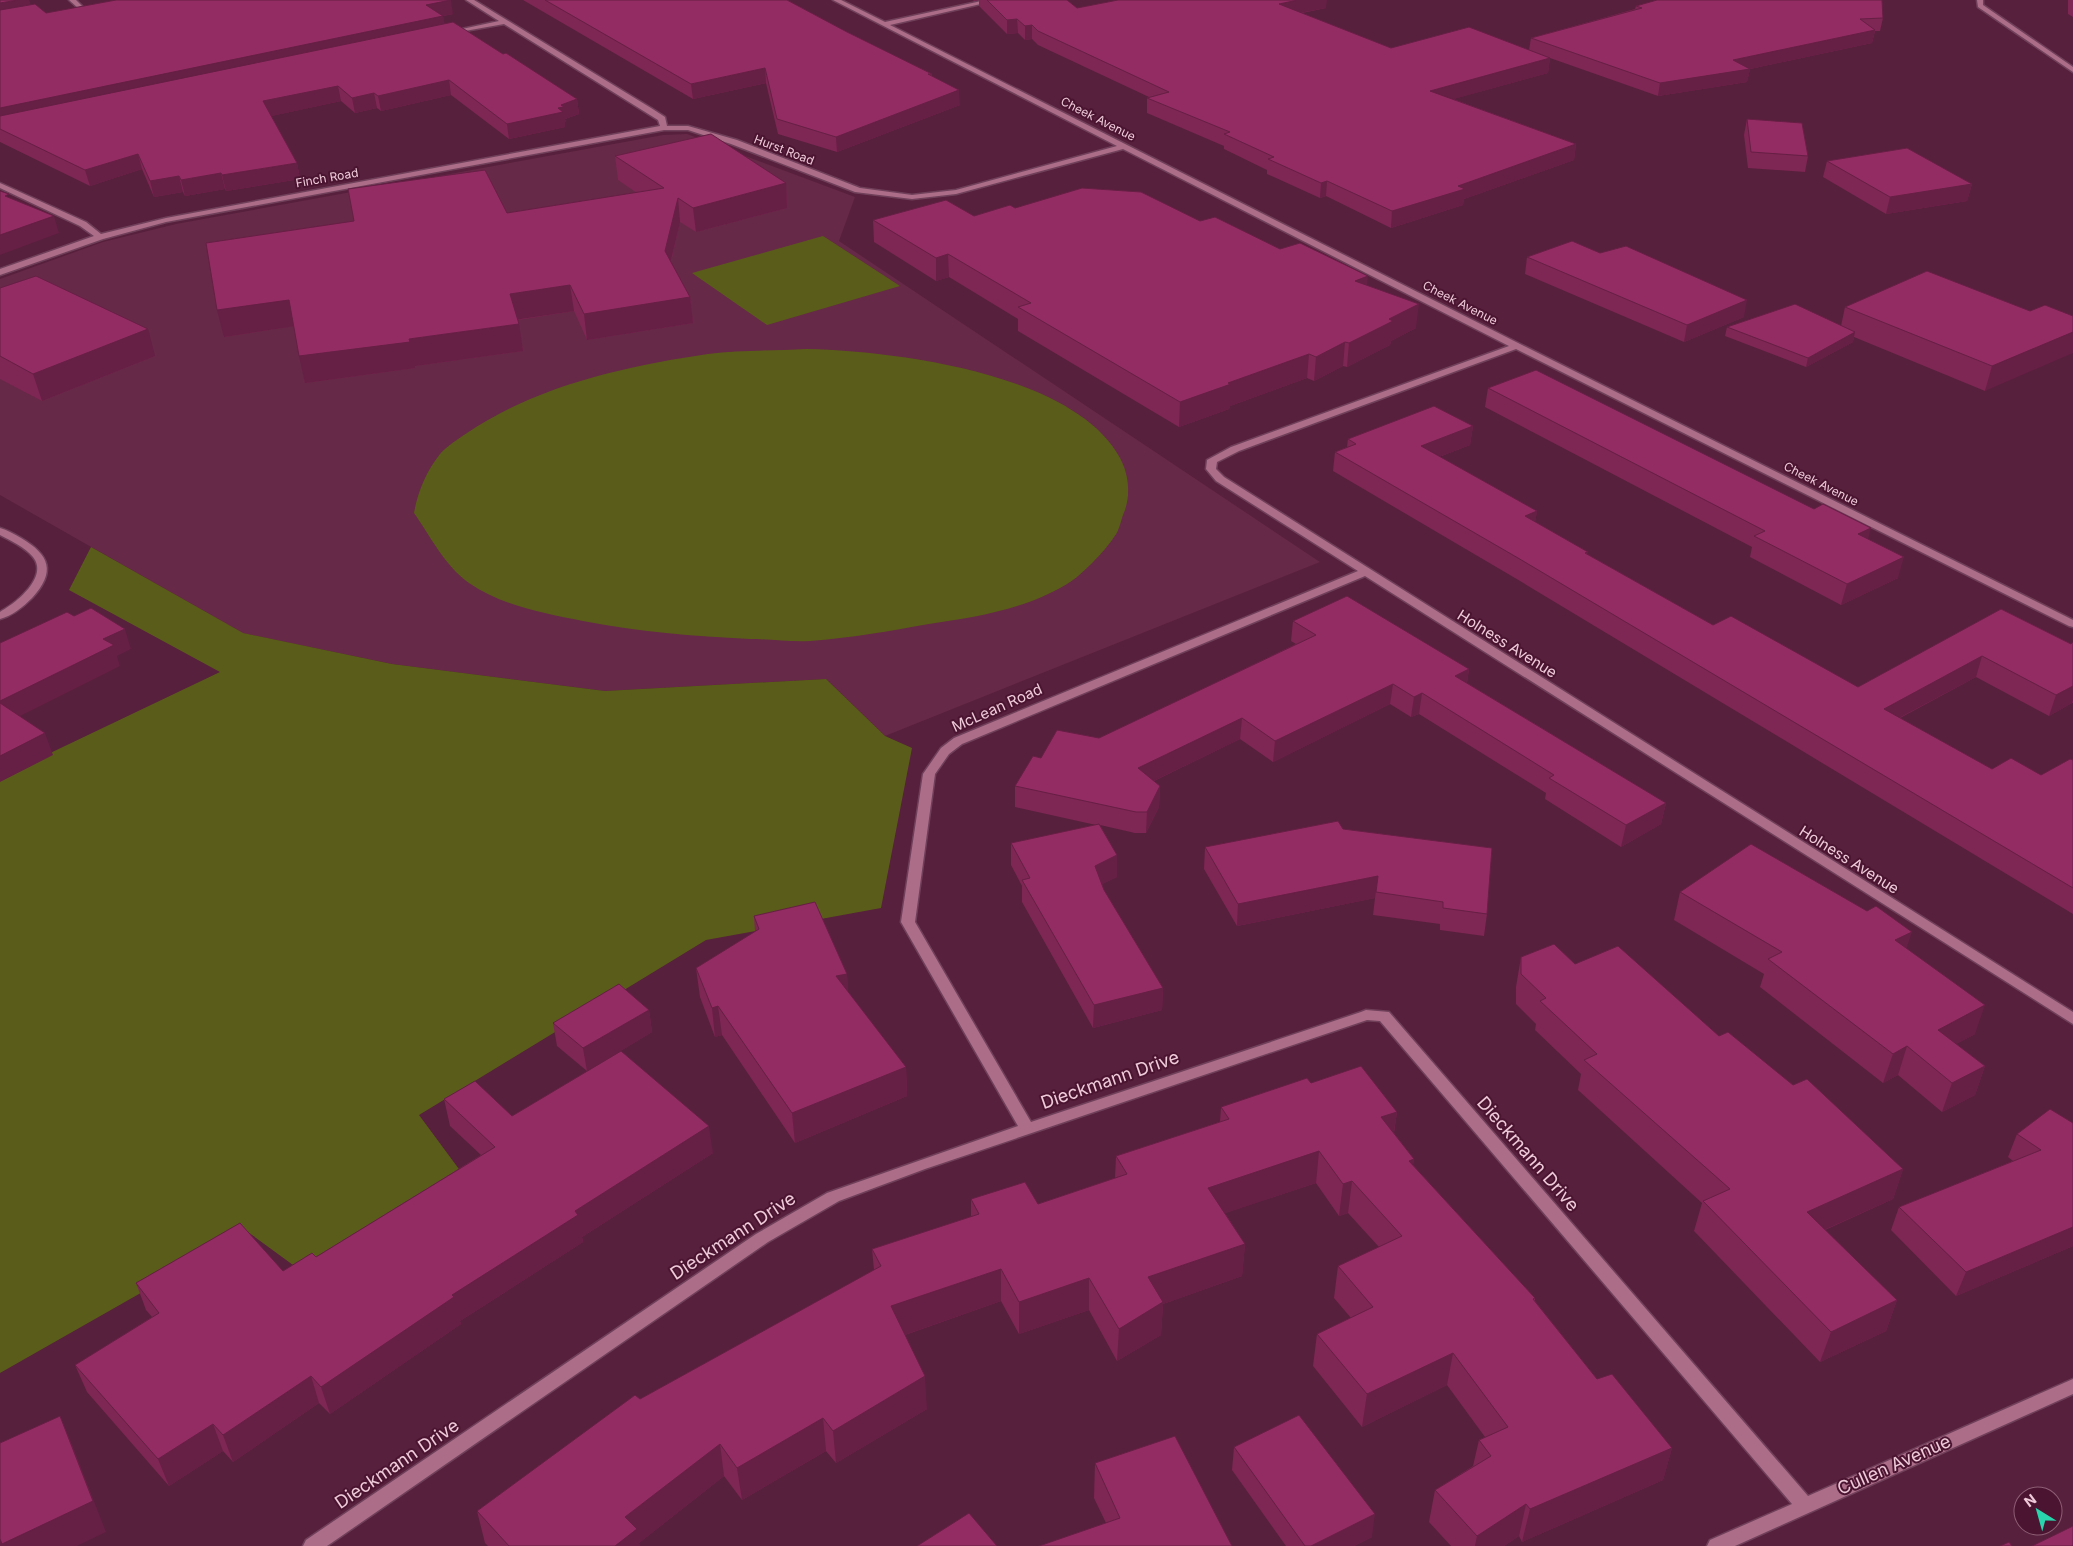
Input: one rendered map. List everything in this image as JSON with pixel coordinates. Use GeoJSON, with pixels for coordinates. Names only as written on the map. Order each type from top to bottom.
{"type":"FeatureCollection","features":[{"type":"Feature","properties":{"kind":"street"},"geometry":{"type":"LineString","coordinates":[[72,0],[80,7]]}},
{"type":"Feature","properties":{"kind":"street"},"geometry":{"type":"LineString","coordinates":[[469,0],[662,119],[664,128]]}},
{"type":"Feature","properties":{"kind":"street","name":"Cheek Avenue"},"geometry":{"type":"LineString","coordinates":[[836,0],[1517,346],[2073,624]]}},
{"type":"Feature","properties":{"kind":"street"},"geometry":{"type":"LineString","coordinates":[[885,24],[994,0]]}},
{"type":"Feature","properties":{"kind":"street"},"geometry":{"type":"LineString","coordinates":[[1980,0],[1980,6],[2073,70]]}},
{"type":"Feature","properties":{"kind":"street"},"geometry":{"type":"LineString","coordinates":[[71,9],[90,6]]}},
{"type":"Feature","properties":{"kind":"street"},"geometry":{"type":"LineString","coordinates":[[442,35],[505,22]]}},
{"type":"Feature","properties":{"kind":"street","name":"Hurst Road"},"geometry":{"type":"LineString","coordinates":[[664,128],[688,128],[734,142],[858,190],[902,197],[956,192],[1124,146]]}},
{"type":"Feature","properties":{"kind":"street","name":"Finch Road"},"geometry":{"type":"LineString","coordinates":[[0,272],[100,237],[195,214],[664,128]]}},
{"type":"Feature","properties":{"kind":"street"},"geometry":{"type":"LineString","coordinates":[[0,185],[84,224],[100,237]]}},
{"type":"Feature","properties":{"kind":"street","name":"Holness Avenue"},"geometry":{"type":"LineString","coordinates":[[1517,346],[1262,439],[1212,460],[1211,468],[1220,479],[1365,572],[2073,1019]]}},
{"type":"Feature","properties":{"kind":"street"},"geometry":{"type":"LineString","coordinates":[[0,531],[39,558],[42,568],[36,586],[18,605],[0,616]]}},
{"type":"Feature","properties":{"kind":"street","name":"McLean Road"},"geometry":{"type":"LineString","coordinates":[[1028,1129],[908,922],[929,774],[945,751],[958,741],[1365,572]]}},
{"type":"Feature","properties":{"kind":"street","name":"Dieckmann Drive"},"geometry":{"type":"LineString","coordinates":[[312,1546],[762,1238],[833,1197],[1366,1015],[1384,1016],[1804,1505]]}},
{"type":"Feature","properties":{"kind":"street","name":"Cullen Avenue"},"geometry":{"type":"LineString","coordinates":[[1716,1546],[2073,1386]]}},
{"type":"Feature","properties":{"kind":"shaded area"},"geometry":{"type":"Polygon","coordinates":[[[687,134],[855,197],[839,241],[1320,562],[885,736],[826,679],[605,691],[392,664],[242,633],[0,495],[0,279],[103,242],[176,224],[663,135],[687,134]]]}},
{"type":"Feature","properties":{"kind":"shaded area"},"geometry":{"type":"Polygon","coordinates":[[[823,236],[900,286],[767,325],[692,273],[823,236]]]}},
{"type":"Feature","properties":{"kind":"shaded area"},"geometry":{"type":"Polygon","coordinates":[[[807,349],[886,355],[979,372],[1024,387],[1064,405],[1097,429],[1123,464],[1127,476],[1128,496],[1116,534],[1099,556],[1073,580],[1051,593],[1018,606],[983,615],[885,632],[825,640],[795,641],[645,631],[553,615],[509,603],[482,591],[460,576],[438,550],[414,513],[423,482],[440,454],[460,438],[494,417],[522,403],[583,380],[645,365],[708,354],[807,349]]]}},
{"type":"Feature","properties":{"kind":"shaded area"},"geometry":{"type":"Polygon","coordinates":[[[91,547],[243,633],[392,664],[605,691],[826,679],[885,736],[912,748],[881,908],[706,940],[419,1115],[467,1180],[304,1273],[248,1232],[0,1373],[0,777],[220,672],[69,590],[91,547]]]}},
{"type":"Feature","properties":{"kind":"building"},"geometry":{"type":"Polygon","coordinates":[[[0,0],[18,0],[0,3],[0,0]]]}},
{"type":"Feature","properties":{"kind":"building"},"geometry":{"type":"Polygon","coordinates":[[[116,0],[451,0],[426,5],[443,16],[0,108],[0,10],[35,4],[46,13],[116,0]]]}},
{"type":"Feature","properties":{"kind":"building"},"geometry":{"type":"Polygon","coordinates":[[[545,0],[787,0],[932,74],[928,74],[959,90],[836,137],[777,119],[765,68],[691,84],[545,0]]]}},
{"type":"Feature","properties":{"kind":"building"},"geometry":{"type":"Polygon","coordinates":[[[987,0],[1067,0],[1077,8],[1118,0],[1298,0],[1279,4],[1391,48],[1469,27],[1550,58],[1430,91],[1576,144],[1458,186],[1465,189],[1392,211],[1327,181],[1321,183],[1268,159],[1274,157],[1224,134],[1230,132],[1147,98],[1169,92],[1038,31],[1032,25],[1025,26],[1017,19],[1007,20],[987,0]]]}},
{"type":"Feature","properties":{"kind":"building"},"geometry":{"type":"Polygon","coordinates":[[[1657,0],[1882,0],[1883,18],[1860,19],[1875,30],[1733,60],[1750,69],[1660,83],[1531,38],[1642,8],[1636,6],[1657,0]]]}},
{"type":"Feature","properties":{"kind":"building"},"geometry":{"type":"Polygon","coordinates":[[[453,22],[503,54],[506,53],[577,99],[561,105],[564,107],[558,108],[563,112],[507,124],[449,80],[378,96],[374,93],[352,98],[338,86],[263,101],[297,163],[181,180],[179,176],[150,181],[138,154],[85,170],[0,129],[0,116],[453,22]]]}},
{"type":"Feature","properties":{"kind":"building"},"geometry":{"type":"Polygon","coordinates":[[[1747,119],[1802,123],[1808,156],[1751,152],[1747,119]]]}},
{"type":"Feature","properties":{"kind":"building"},"geometry":{"type":"Polygon","coordinates":[[[711,134],[786,183],[693,208],[678,198],[665,251],[690,297],[584,314],[570,285],[510,294],[519,324],[409,339],[410,342],[299,356],[289,300],[217,310],[206,243],[354,221],[348,189],[485,170],[507,213],[664,188],[615,156],[711,134]]]}},
{"type":"Feature","properties":{"kind":"building"},"geometry":{"type":"Polygon","coordinates":[[[1907,148],[1972,184],[1890,197],[1827,161],[1907,148]]]}},
{"type":"Feature","properties":{"kind":"building"},"geometry":{"type":"Polygon","coordinates":[[[1082,188],[1141,192],[1200,221],[1215,217],[1280,249],[1300,243],[1368,276],[1355,281],[1419,304],[1389,319],[1393,321],[1316,357],[1309,354],[1180,402],[1018,307],[1031,303],[948,254],[936,258],[873,220],[946,200],[974,216],[1010,205],[1015,208],[1082,188]]]}},
{"type":"Feature","properties":{"kind":"building"},"geometry":{"type":"Polygon","coordinates":[[[0,191],[9,194],[5,196],[54,216],[0,235],[0,191]]]}},
{"type":"Feature","properties":{"kind":"building"},"geometry":{"type":"Polygon","coordinates":[[[1572,241],[1600,253],[1626,246],[1747,300],[1687,325],[1527,257],[1572,241]]]}},
{"type":"Feature","properties":{"kind":"building"},"geometry":{"type":"Polygon","coordinates":[[[1927,271],[2030,311],[2045,305],[2073,316],[2073,332],[1992,366],[1845,307],[1927,271]]]}},
{"type":"Feature","properties":{"kind":"building"},"geometry":{"type":"Polygon","coordinates":[[[36,276],[148,329],[33,374],[0,356],[0,288],[36,276]]]}},
{"type":"Feature","properties":{"kind":"building"},"geometry":{"type":"Polygon","coordinates":[[[1795,304],[1855,332],[1808,358],[1727,327],[1795,304]]]}},
{"type":"Feature","properties":{"kind":"building"},"geometry":{"type":"Polygon","coordinates":[[[1536,370],[1814,509],[1823,504],[1871,528],[1858,534],[1904,557],[1847,584],[1754,536],[1765,531],[1488,388],[1536,370]]]}},
{"type":"Feature","properties":{"kind":"building"},"geometry":{"type":"Polygon","coordinates":[[[1434,406],[1473,426],[1421,446],[1537,511],[1525,516],[1588,552],[1585,553],[1713,625],[1731,616],[1858,687],[2001,609],[2071,644],[2073,642],[2073,686],[2056,695],[1982,656],[1884,709],[1992,769],[2011,758],[2041,775],[2070,759],[2073,760],[2073,888],[1518,558],[1335,452],[1356,444],[1348,439],[1434,406]]]}},
{"type":"Feature","properties":{"kind":"building"},"geometry":{"type":"Polygon","coordinates":[[[1347,596],[1469,669],[1455,676],[1666,803],[1626,825],[1549,778],[1554,775],[1422,693],[1414,697],[1393,684],[1275,741],[1242,718],[1138,768],[1160,786],[1147,812],[1136,812],[1015,786],[1033,756],[1041,758],[1057,730],[1099,738],[1316,635],[1293,621],[1347,596]]]}},
{"type":"Feature","properties":{"kind":"building"},"geometry":{"type":"Polygon","coordinates":[[[91,608],[125,629],[103,639],[114,645],[0,701],[0,643],[67,612],[74,616],[91,608]]]}},
{"type":"Feature","properties":{"kind":"building"},"geometry":{"type":"Polygon","coordinates":[[[0,703],[45,733],[0,756],[0,703]]]}},
{"type":"Feature","properties":{"kind":"building"},"geometry":{"type":"Polygon","coordinates":[[[1338,821],[1343,829],[1492,848],[1487,914],[1443,908],[1443,902],[1376,892],[1378,876],[1238,904],[1205,847],[1338,821]]]}},
{"type":"Feature","properties":{"kind":"building"},"geometry":{"type":"Polygon","coordinates":[[[1099,824],[1117,855],[1095,866],[1104,890],[1163,988],[1094,1005],[1022,880],[1030,878],[1011,843],[1099,824]]]}},
{"type":"Feature","properties":{"kind":"building"},"geometry":{"type":"Polygon","coordinates":[[[1751,844],[1867,911],[1876,906],[1912,932],[1895,940],[1985,1005],[1938,1030],[1985,1066],[1952,1083],[1907,1046],[1893,1054],[1768,959],[1782,952],[1680,892],[1751,844]]]}},
{"type":"Feature","properties":{"kind":"building"},"geometry":{"type":"Polygon","coordinates":[[[815,902],[847,974],[836,976],[906,1067],[792,1113],[718,1006],[712,1008],[696,968],[759,929],[754,916],[815,902]]]}},
{"type":"Feature","properties":{"kind":"building"},"geometry":{"type":"Polygon","coordinates":[[[1554,944],[1575,964],[1618,946],[1719,1036],[1728,1032],[1793,1085],[1807,1079],[1903,1169],[1807,1212],[1897,1300],[1831,1332],[1703,1201],[1730,1189],[1584,1060],[1597,1054],[1540,1001],[1546,998],[1521,974],[1521,957],[1554,944]]]}},
{"type":"Feature","properties":{"kind":"building"},"geometry":{"type":"Polygon","coordinates":[[[619,984],[649,1010],[583,1048],[553,1023],[619,984]]]}},
{"type":"Feature","properties":{"kind":"building"},"geometry":{"type":"Polygon","coordinates":[[[621,1051],[709,1126],[575,1211],[578,1215],[452,1295],[454,1297],[321,1387],[311,1376],[223,1435],[213,1424],[158,1459],[75,1365],[159,1313],[136,1283],[240,1223],[283,1271],[312,1253],[316,1257],[495,1147],[444,1099],[475,1081],[512,1116],[621,1051]]]}},
{"type":"Feature","properties":{"kind":"building"},"geometry":{"type":"Polygon","coordinates":[[[1361,1066],[1397,1112],[1381,1117],[1414,1159],[1409,1161],[1535,1298],[1533,1299],[1597,1379],[1612,1374],[1672,1448],[1530,1509],[1526,1504],[1477,1536],[1435,1490],[1491,1456],[1479,1440],[1508,1427],[1453,1353],[1367,1394],[1317,1334],[1373,1307],[1338,1266],[1402,1236],[1352,1181],[1343,1184],[1319,1151],[1208,1188],[1245,1244],[1148,1277],[1163,1302],[1119,1329],[1089,1278],[1019,1302],[1001,1269],[891,1306],[925,1376],[833,1431],[823,1418],[737,1468],[720,1444],[625,1517],[637,1529],[615,1546],[509,1546],[477,1511],[635,1395],[640,1399],[881,1266],[872,1249],[979,1214],[971,1199],[1025,1182],[1038,1204],[1127,1174],[1116,1156],[1229,1119],[1221,1107],[1307,1078],[1311,1083],[1361,1066]]]}},
{"type":"Feature","properties":{"kind":"building"},"geometry":{"type":"Polygon","coordinates":[[[2050,1109],[2073,1123],[2073,1227],[1966,1272],[1899,1207],[2041,1150],[2017,1134],[2050,1109]]]}},
{"type":"Feature","properties":{"kind":"building"},"geometry":{"type":"Polygon","coordinates":[[[1299,1415],[1375,1514],[1311,1546],[1305,1546],[1234,1447],[1299,1415]]]}},
{"type":"Feature","properties":{"kind":"building"},"geometry":{"type":"Polygon","coordinates":[[[60,1416],[93,1501],[2,1544],[0,1539],[0,1443],[60,1416]]]}},
{"type":"Feature","properties":{"kind":"building"},"geometry":{"type":"Polygon","coordinates":[[[1175,1436],[1232,1546],[1039,1546],[1120,1518],[1095,1463],[1175,1436]]]}},
{"type":"Feature","properties":{"kind":"building"},"geometry":{"type":"Polygon","coordinates":[[[969,1513],[997,1546],[917,1546],[969,1513]]]}},
{"type":"Feature","properties":{"kind":"building"},"geometry":{"type":"Polygon","coordinates":[[[2073,1526],[2073,1546],[2032,1546],[2052,1536],[2063,1536],[2063,1531],[2073,1526]]]}},
{"type":"Feature","properties":{"kind":"building"},"geometry":{"type":"Polygon","coordinates":[[[2009,1542],[2012,1546],[2000,1546],[2009,1542]]]}}]}
